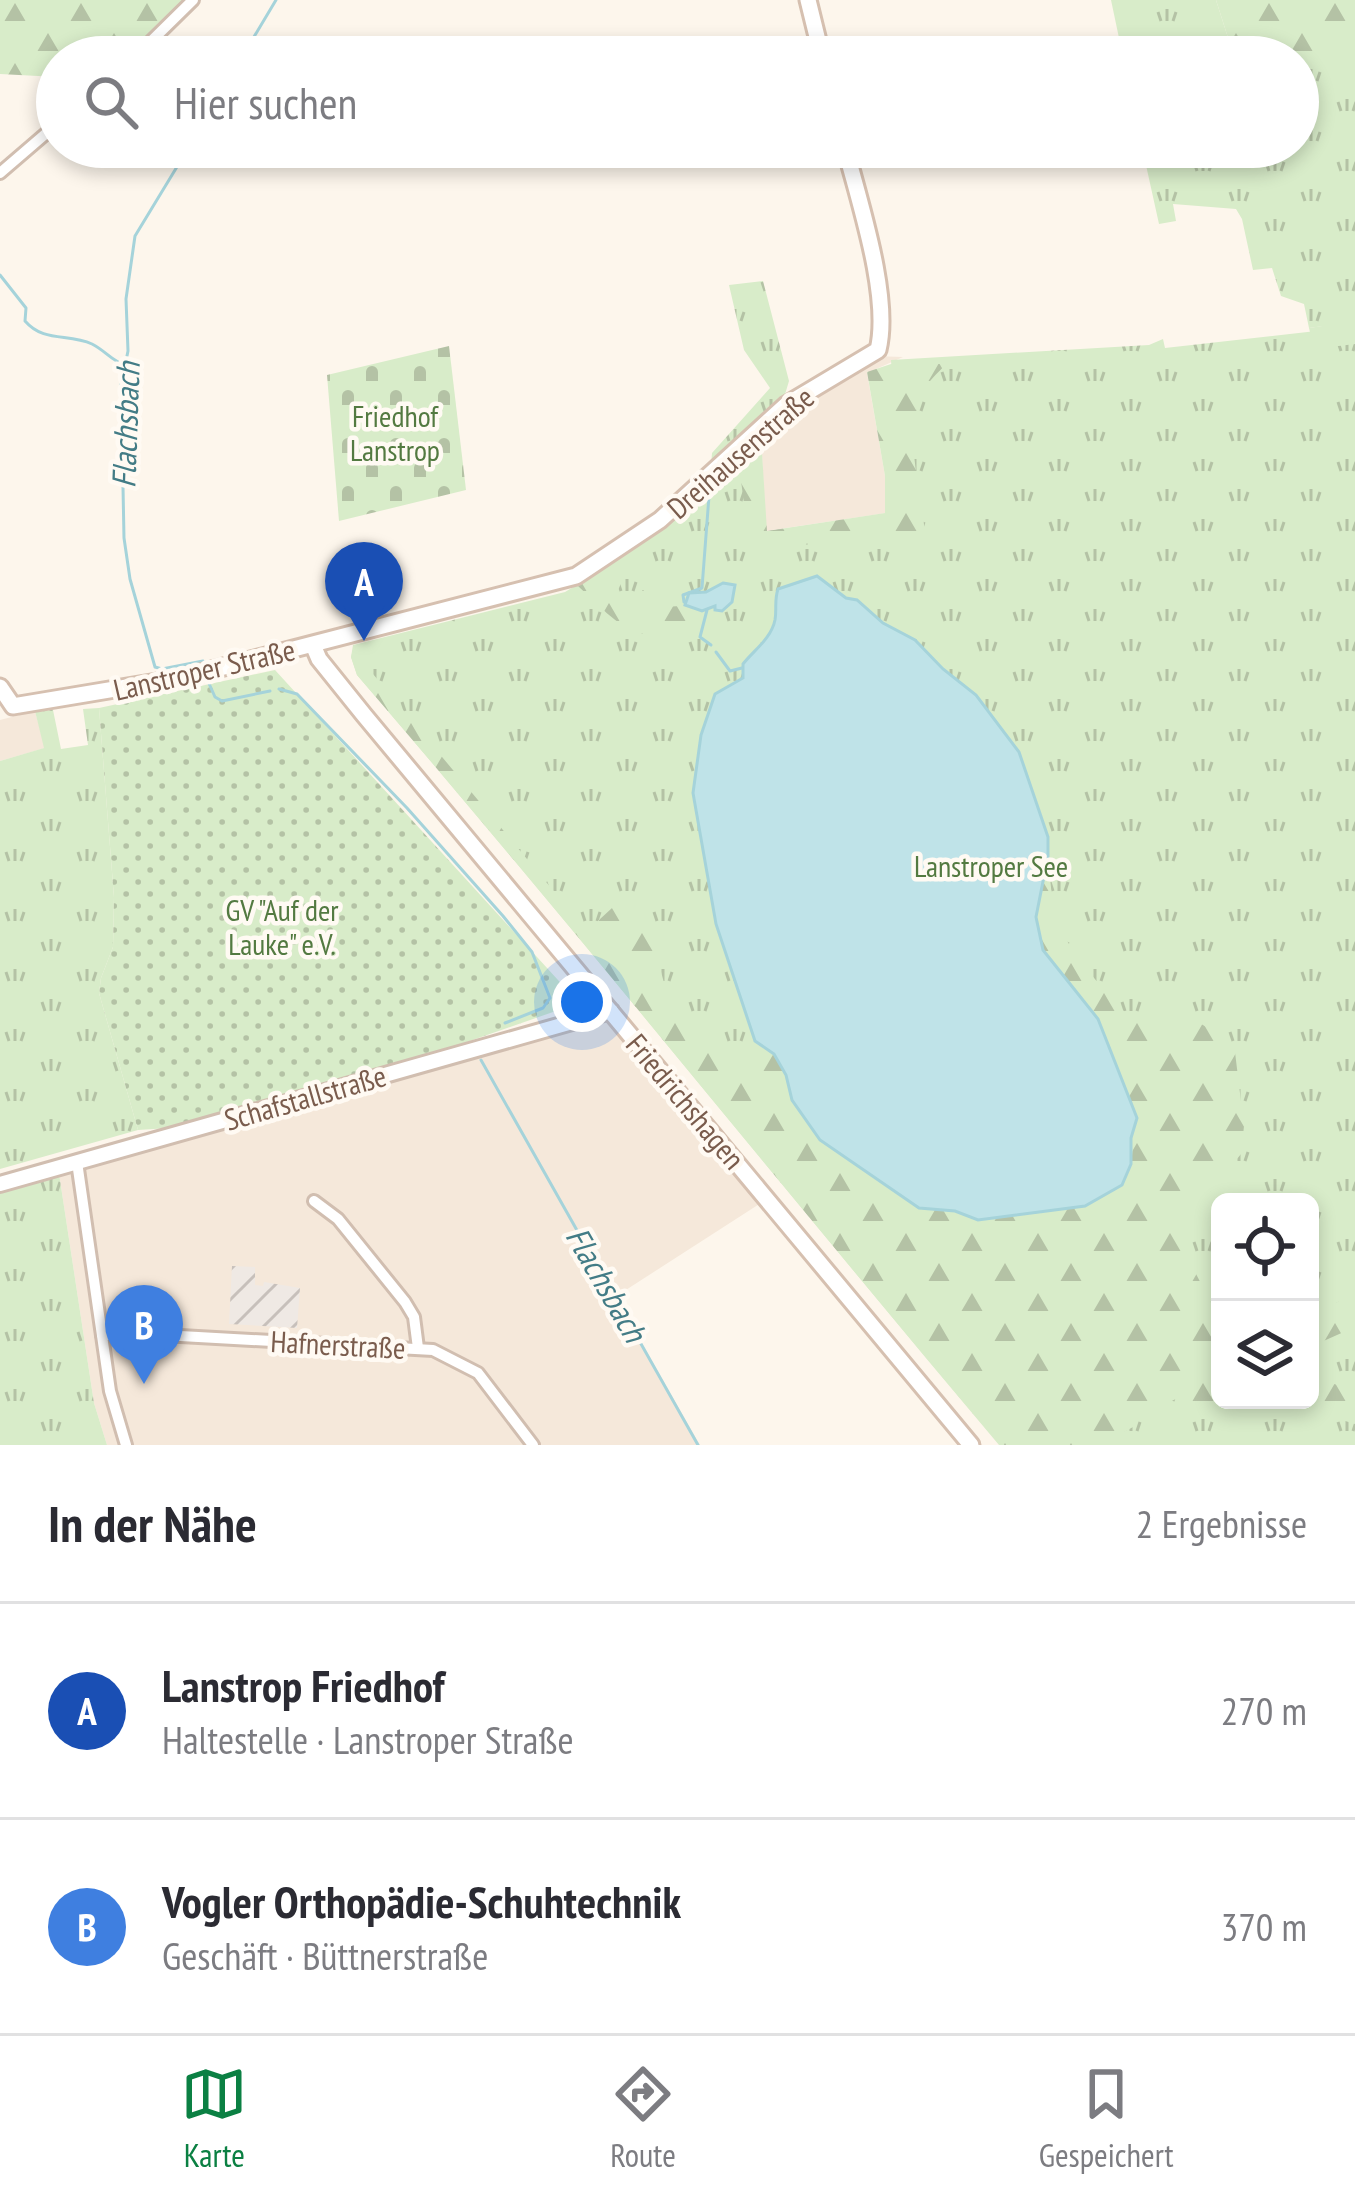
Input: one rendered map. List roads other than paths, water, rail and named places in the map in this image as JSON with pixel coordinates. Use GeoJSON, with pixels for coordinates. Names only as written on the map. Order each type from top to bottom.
{"type":"FeatureCollection","features":[{"type":"Feature","properties":{"kind":"main road"},"geometry":{"type":"LineString","coordinates":[[808,0],[817,36]]}},
{"type":"Feature","properties":{"kind":"main road","name":"Dreihausenstraße"},"geometry":{"type":"LineString","coordinates":[[477,604],[558,584],[587,571],[660,520],[786,405],[878,350],[882,323],[871,249],[850,168]]}},
{"type":"Feature","properties":{"kind":"main road","name":"Lanstroper Straße"},"geometry":{"type":"LineString","coordinates":[[6,709],[181,678],[477,604]]}},
{"type":"Feature","properties":{"kind":"main road","name":"Friedrichshagen"},"geometry":{"type":"LineString","coordinates":[[314,645],[319,659],[364,715],[971,1445]]}},
{"type":"Feature","properties":{"kind":"main road"},"geometry":{"type":"LineString","coordinates":[[0,687],[6,709]]}},
{"type":"Feature","properties":{"kind":"street"},"geometry":{"type":"LineString","coordinates":[[156,36],[193,0]]}},
{"type":"Feature","properties":{"kind":"street"},"geometry":{"type":"LineString","coordinates":[[0,173],[36,142]]}},
{"type":"Feature","properties":{"kind":"street","name":"Schafstallstraße"},"geometry":{"type":"LineString","coordinates":[[0,1184],[610,1011]]}},
{"type":"Feature","properties":{"kind":"street"},"geometry":{"type":"LineString","coordinates":[[76,1162],[110,1391],[126,1445]]}},
{"type":"Feature","properties":{"kind":"street"},"geometry":{"type":"LineString","coordinates":[[314,1201],[338,1219],[405,1302],[414,1317],[418,1348]]}},
{"type":"Feature","properties":{"kind":"street","name":"Hafnerstraße"},"geometry":{"type":"LineString","coordinates":[[102,1335],[418,1348],[460,1360],[478,1373],[533,1445]]}},
{"type":"Feature","properties":{"kind":"water","name":"Lanstroper See"},"geometry":{"type":"Polygon","coordinates":[[[817,576],[915,640],[976,695],[1019,752],[1048,837],[1036,917],[1043,950],[1098,1019],[1137,1118],[1131,1164],[1122,1185],[1085,1206],[978,1220],[955,1211],[919,1208],[820,1140],[792,1100],[774,1054],[755,1041],[716,924],[693,793],[701,735],[715,694],[743,678],[743,664],[773,627],[778,589],[817,576]]]}},
{"type":"Feature","properties":{"kind":"water"},"geometry":{"type":"Polygon","coordinates":[[[723,583],[735,585],[732,602],[722,611],[715,606],[702,611],[685,605],[689,593],[706,592],[723,583]]]}},
{"type":"Feature","properties":{"kind":"waterway","name":"Flachsbach"},"geometry":{"type":"LineString","coordinates":[[255,36],[276,0]]}},
{"type":"Feature","properties":{"kind":"waterway","name":"Flachsbach"},"geometry":{"type":"LineString","coordinates":[[176,168],[135,236],[126,299],[128,351],[121,385],[124,538],[130,579],[155,667],[203,661]]}},
{"type":"Feature","properties":{"kind":"waterway"},"geometry":{"type":"LineString","coordinates":[[0,275],[26,308],[25,321],[32,328],[92,344],[127,366]]}},
{"type":"Feature","properties":{"kind":"waterway"},"geometry":{"type":"LineString","coordinates":[[684,602],[683,595],[702,588],[709,496]]}},
{"type":"Feature","properties":{"kind":"waterway"},"geometry":{"type":"LineString","coordinates":[[707,610],[700,637],[711,645]]}},
{"type":"Feature","properties":{"kind":"waterway"},"geometry":{"type":"LineString","coordinates":[[716,652],[730,671],[742,668]]}},
{"type":"Feature","properties":{"kind":"waterway","name":"Flachsbach"},"geometry":{"type":"LineString","coordinates":[[207,679],[222,701],[270,691]]}},
{"type":"Feature","properties":{"kind":"waterway","name":"Flachsbach"},"geometry":{"type":"LineString","coordinates":[[279,689],[297,694],[407,808],[532,952],[550,998],[543,1008],[505,1023]]}},
{"type":"Feature","properties":{"kind":"waterway","name":"Flachsbach"},"geometry":{"type":"LineString","coordinates":[[481,1060],[698,1445]]}},
{"type":"Feature","properties":{"kind":"place","name":"Lanstrop Friedhof"},"geometry":{"type":"Point","coordinates":[364,641]}},
{"type":"Feature","properties":{"kind":"place","name":"Vogler Orthopädie-Schuhtechnik"},"geometry":{"type":"Point","coordinates":[144,1384]}},
{"type":"Feature","properties":{"kind":"park label","name":"Friedhof Lanstrop"},"geometry":{"type":"Point","coordinates":[395,432]}},
{"type":"Feature","properties":{"kind":"park label","name":"GV \"Auf der Lauke\" e.V."},"geometry":{"type":"Point","coordinates":[282,926]}}]}
